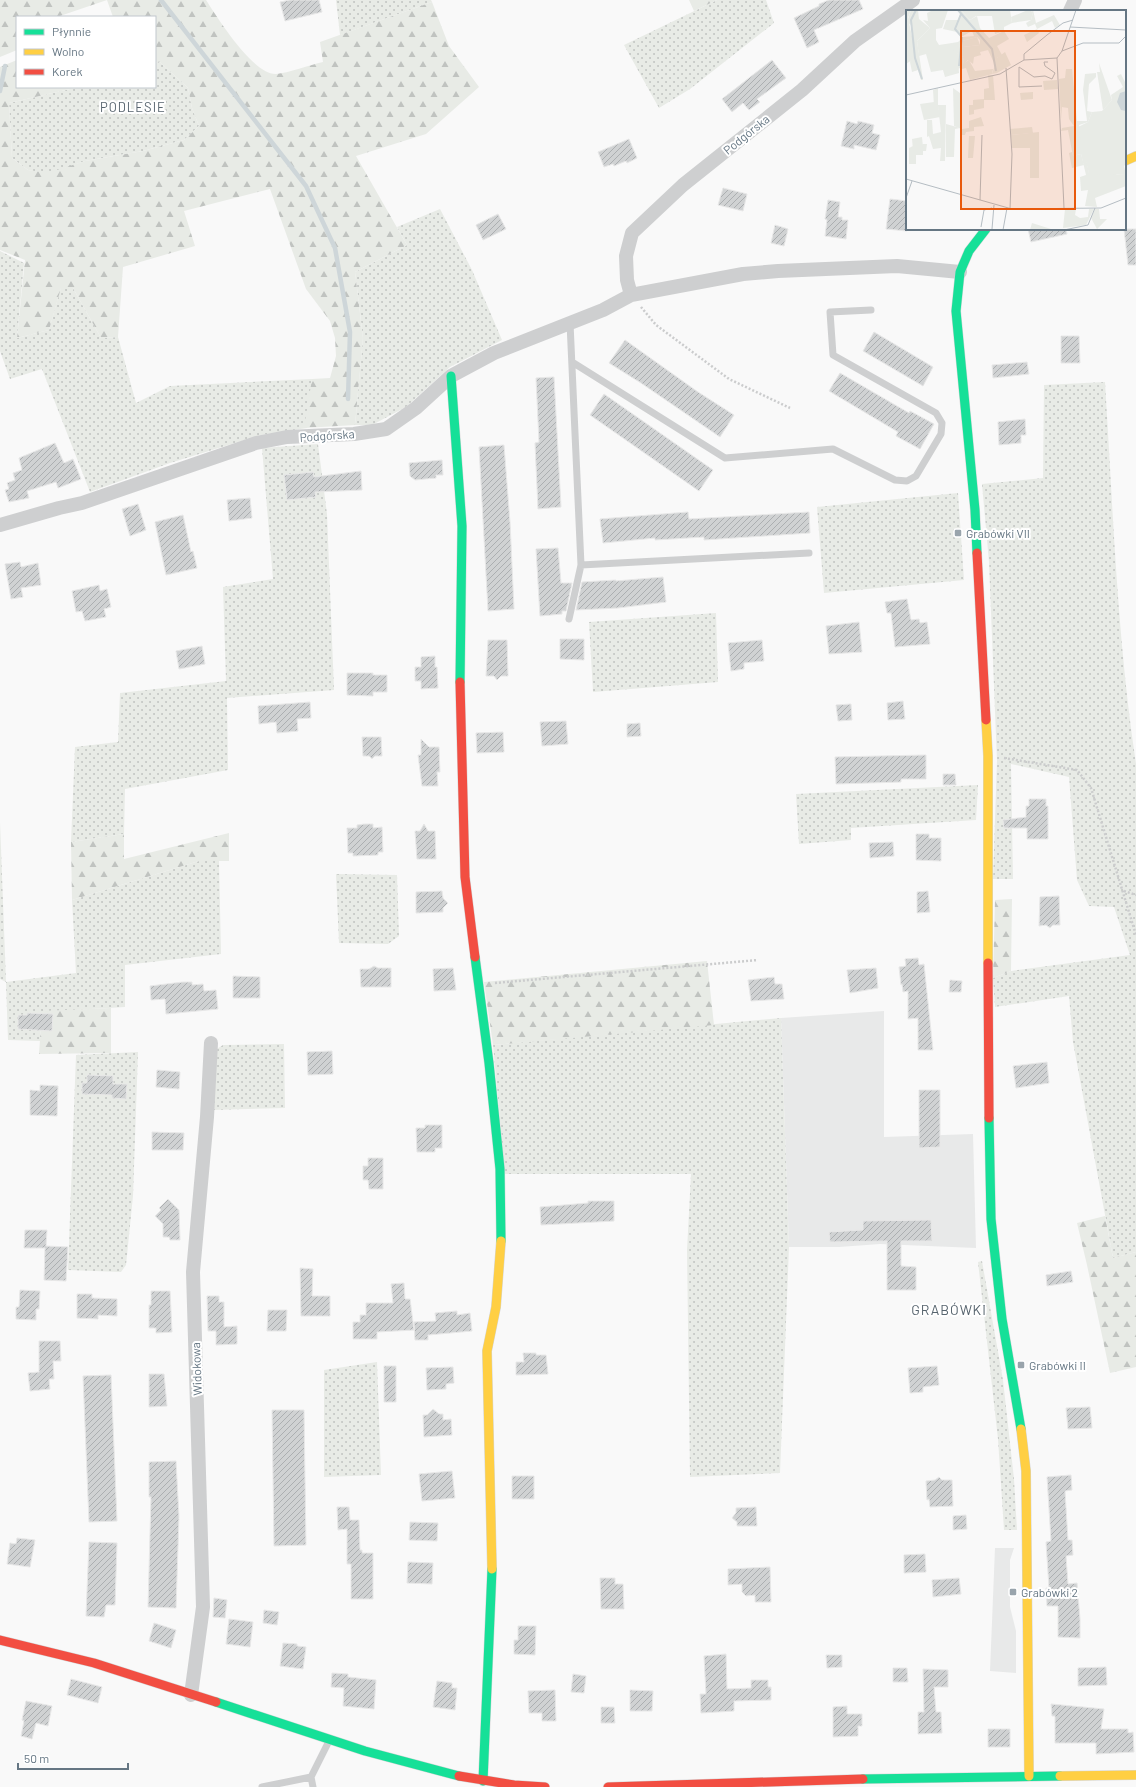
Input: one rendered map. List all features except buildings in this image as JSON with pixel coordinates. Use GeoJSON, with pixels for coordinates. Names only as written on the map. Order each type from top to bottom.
{"type":"FeatureCollection","features":[{"type":"Feature","properties":{"kind":"street","name":"Podgórska"},"geometry":{"type":"LineString","coordinates":[[631,295],[627,280],[626,256],[632,233],[683,185],[802,90],[855,41],[913,0]]}},
{"type":"Feature","properties":{"kind":"street"},"geometry":{"type":"LineString","coordinates":[[1070,10],[1075,0]]}},
{"type":"Feature","properties":{"kind":"street"},"geometry":{"type":"LineString","coordinates":[[1126,161],[1136,156]]}},
{"type":"Feature","properties":{"kind":"street"},"geometry":{"type":"LineString","coordinates":[[985,230],[969,251],[960,272],[956,311],[975,510],[988,756],[988,1023],[991,1219],[1002,1319],[1024,1447],[1026,1471],[1029,1776]]}},
{"type":"Feature","properties":{"kind":"street","name":"Podgórska"},"geometry":{"type":"LineString","coordinates":[[0,525],[82,503],[256,443],[287,437],[354,434],[386,429],[416,408],[451,376],[494,353],[603,310],[631,295],[744,274],[784,270],[897,266],[960,272]]}},
{"type":"Feature","properties":{"kind":"street"},"geometry":{"type":"LineString","coordinates":[[451,376],[462,526],[460,703],[465,877],[500,1161],[502,1230],[496,1307],[487,1351],[493,1554],[484,1781]]}},
{"type":"Feature","properties":{"kind":"street","name":"Widokowa"},"geometry":{"type":"LineString","coordinates":[[191,1695],[203,1607],[193,1272],[207,1117],[211,1043]]}},
{"type":"Feature","properties":{"kind":"street"},"geometry":{"type":"LineString","coordinates":[[0,1640],[95,1663],[329,1740],[418,1766],[456,1779],[544,1787]]}},
{"type":"Feature","properties":{"kind":"street"},"geometry":{"type":"LineString","coordinates":[[608,1787],[883,1778],[1136,1775]]}},
{"type":"Feature","properties":{"kind":"lane"},"geometry":{"type":"LineString","coordinates":[[572,362],[724,458],[833,449],[895,480],[907,481],[916,476],[941,434],[942,422],[936,414],[833,355],[830,312],[871,310]]}},
{"type":"Feature","properties":{"kind":"lane"},"geometry":{"type":"LineString","coordinates":[[569,619],[581,565],[570,323]]}},
{"type":"Feature","properties":{"kind":"lane"},"geometry":{"type":"LineString","coordinates":[[581,565],[809,553]]}},
{"type":"Feature","properties":{"kind":"lane"},"geometry":{"type":"LineString","coordinates":[[313,1787],[310,1777],[329,1740]]}},
{"type":"Feature","properties":{"kind":"lane"},"geometry":{"type":"LineString","coordinates":[[262,1787],[310,1777]]}},
{"type":"Feature","properties":{"kind":"path"},"geometry":{"type":"LineString","coordinates":[[631,295],[656,325],[729,379],[790,408]]}},
{"type":"Feature","properties":{"kind":"path"},"geometry":{"type":"LineString","coordinates":[[988,756],[1077,770],[1091,788],[1124,891],[1136,935]]}},
{"type":"Feature","properties":{"kind":"path"},"geometry":{"type":"LineString","coordinates":[[1124,891],[1136,895]]}},
{"type":"Feature","properties":{"kind":"path"},"geometry":{"type":"LineString","coordinates":[[479,985],[758,960]]}},
{"type":"Feature","properties":{"kind":"shaded area"},"geometry":{"type":"Polygon","coordinates":[[[884,1011],[884,1137],[973,1134],[976,1248],[880,1244],[839,1247],[789,1247],[781,1018],[884,1011]]]}},
{"type":"Feature","properties":{"kind":"shaded area"},"geometry":{"type":"Polygon","coordinates":[[[995,1548],[1014,1548],[1010,1560],[1010,1607],[1016,1631],[1016,1673],[990,1671],[995,1548]]]}},
{"type":"Feature","properties":{"kind":"green space"},"geometry":{"type":"Polygon","coordinates":[[[0,0],[107,0],[60,16],[16,16],[16,50],[0,57],[0,0]]]}},
{"type":"Feature","properties":{"kind":"green space"},"geometry":{"type":"Polygon","coordinates":[[[107,0],[206,0],[236,44],[247,56],[267,72],[276,74],[323,62],[320,42],[432,2],[449,46],[479,87],[426,134],[356,156],[407,245],[355,272],[363,338],[355,425],[304,428],[312,379],[330,378],[336,356],[335,338],[330,321],[306,289],[270,189],[184,211],[195,246],[123,267],[118,337],[101,338],[73,288],[61,288],[49,330],[17,338],[25,260],[0,250],[0,67],[16,60],[16,88],[75,88],[9,103],[12,158],[28,170],[48,173],[85,161],[143,151],[184,140],[199,126],[192,108],[188,88],[160,62],[156,63],[156,16],[113,16],[107,0]]]}},
{"type":"Feature","properties":{"kind":"green space"},"geometry":{"type":"Polygon","coordinates":[[[336,0],[431,0],[432,2],[340,35],[336,0]]]}},
{"type":"Feature","properties":{"kind":"green space"},"geometry":{"type":"Polygon","coordinates":[[[689,0],[717,0],[694,11],[689,0]]]}},
{"type":"Feature","properties":{"kind":"green space"},"geometry":{"type":"Polygon","coordinates":[[[717,0],[766,0],[774,23],[690,89],[659,108],[624,45],[717,0]]]}},
{"type":"Feature","properties":{"kind":"green space"},"geometry":{"type":"Polygon","coordinates":[[[160,62],[188,88],[192,108],[199,126],[184,140],[143,151],[85,161],[48,174],[28,170],[12,158],[9,103],[75,88],[156,88],[156,63],[160,62]]]}},
{"type":"Feature","properties":{"kind":"green space"},"geometry":{"type":"Polygon","coordinates":[[[440,209],[472,270],[502,340],[450,367],[406,407],[372,425],[355,425],[363,338],[355,272],[407,245],[397,227],[440,209]]]}},
{"type":"Feature","properties":{"kind":"green space"},"geometry":{"type":"Polygon","coordinates":[[[0,251],[24,263],[17,338],[49,330],[61,287],[73,288],[101,338],[118,337],[136,403],[170,386],[312,379],[307,428],[261,435],[170,463],[90,492],[42,369],[10,379],[0,351],[0,251]]]}},
{"type":"Feature","properties":{"kind":"green space"},"geometry":{"type":"Polygon","coordinates":[[[1105,382],[1120,621],[1124,669],[1136,764],[1136,1252],[1113,1258],[1073,1042],[1069,996],[995,1007],[993,978],[1011,971],[1130,955],[1114,907],[1089,906],[1077,880],[1069,777],[1011,764],[1013,879],[993,879],[997,761],[989,562],[982,484],[1043,478],[1044,385],[1105,382]]]}},
{"type":"Feature","properties":{"kind":"green space"},"geometry":{"type":"Polygon","coordinates":[[[318,444],[327,514],[334,690],[227,698],[228,770],[125,789],[124,834],[71,842],[75,747],[118,742],[120,693],[226,681],[223,587],[273,579],[262,448],[318,444]]]}},
{"type":"Feature","properties":{"kind":"green space"},"geometry":{"type":"Polygon","coordinates":[[[958,493],[964,580],[824,593],[817,507],[958,493]]]}},
{"type":"Feature","properties":{"kind":"green space"},"geometry":{"type":"Polygon","coordinates":[[[716,613],[718,682],[593,692],[589,622],[716,613]]]}},
{"type":"Feature","properties":{"kind":"green space"},"geometry":{"type":"Polygon","coordinates":[[[978,785],[976,820],[851,828],[851,840],[799,844],[796,794],[978,785]]]}},
{"type":"Feature","properties":{"kind":"green space"},"geometry":{"type":"Polygon","coordinates":[[[0,822],[6,982],[0,979],[0,822]]]}},
{"type":"Feature","properties":{"kind":"green space"},"geometry":{"type":"Polygon","coordinates":[[[229,833],[229,861],[199,861],[72,900],[71,842],[124,834],[124,859],[229,833]]]}},
{"type":"Feature","properties":{"kind":"green space"},"geometry":{"type":"Polygon","coordinates":[[[199,861],[219,861],[221,954],[125,965],[125,1007],[42,1012],[40,1041],[8,1040],[6,982],[76,973],[72,900],[199,861]]]}},
{"type":"Feature","properties":{"kind":"green space"},"geometry":{"type":"Polygon","coordinates":[[[336,874],[397,875],[399,936],[388,944],[339,943],[336,874]]]}},
{"type":"Feature","properties":{"kind":"green space"},"geometry":{"type":"Polygon","coordinates":[[[1012,899],[1011,971],[993,978],[995,900],[1012,899]]]}},
{"type":"Feature","properties":{"kind":"green space"},"geometry":{"type":"Polygon","coordinates":[[[707,961],[714,1025],[493,1045],[484,982],[707,961]]]}},
{"type":"Feature","properties":{"kind":"green space"},"geometry":{"type":"Polygon","coordinates":[[[111,1008],[111,1053],[39,1054],[42,1011],[111,1008]]]}},
{"type":"Feature","properties":{"kind":"green space"},"geometry":{"type":"Polygon","coordinates":[[[781,1018],[789,1247],[780,1473],[690,1477],[687,1250],[691,1174],[505,1174],[493,1045],[781,1018]]]}},
{"type":"Feature","properties":{"kind":"green space"},"geometry":{"type":"Polygon","coordinates":[[[284,1044],[285,1108],[213,1110],[215,1050],[223,1045],[284,1044]]]}},
{"type":"Feature","properties":{"kind":"green space"},"geometry":{"type":"Polygon","coordinates":[[[138,1052],[133,1196],[126,1265],[121,1272],[68,1270],[76,1055],[138,1052]]]}},
{"type":"Feature","properties":{"kind":"green space"},"geometry":{"type":"Polygon","coordinates":[[[1105,1216],[1113,1258],[1136,1252],[1136,1367],[1110,1373],[1077,1223],[1105,1216]]]}},
{"type":"Feature","properties":{"kind":"green space"},"geometry":{"type":"Polygon","coordinates":[[[982,1261],[1003,1380],[1014,1479],[1017,1530],[1004,1530],[998,1439],[978,1262],[982,1261]]]}},
{"type":"Feature","properties":{"kind":"green space"},"geometry":{"type":"Polygon","coordinates":[[[377,1362],[381,1475],[324,1477],[324,1370],[377,1362]]]}},
{"type":"Feature","properties":{"kind":"waterway"},"geometry":{"type":"LineString","coordinates":[[161,0],[306,186],[335,248],[350,332],[348,399]]}},
{"type":"Feature","properties":{"kind":"waterway"},"geometry":{"type":"LineString","coordinates":[[0,91],[5,66]]}},
{"type":"Feature","properties":{"kind":"traffic: fast"},"geometry":{"type":"LineString","coordinates":[[977,553],[975,510],[956,311],[960,272],[969,251],[985,230]]}},
{"type":"Feature","properties":{"kind":"traffic: fast"},"geometry":{"type":"LineString","coordinates":[[451,376],[462,526],[460,682]]}},
{"type":"Feature","properties":{"kind":"traffic: fast"},"geometry":{"type":"LineString","coordinates":[[475,957],[489,1063],[500,1169],[501,1241]]}},
{"type":"Feature","properties":{"kind":"traffic: fast"},"geometry":{"type":"LineString","coordinates":[[989,1118],[991,1219],[1002,1319],[1021,1429]]}},
{"type":"Feature","properties":{"kind":"traffic: fast"},"geometry":{"type":"LineString","coordinates":[[483,1781],[492,1569]]}},
{"type":"Feature","properties":{"kind":"traffic: fast"},"geometry":{"type":"LineString","coordinates":[[216,1702],[365,1751],[459,1776]]}},
{"type":"Feature","properties":{"kind":"traffic: fast"},"geometry":{"type":"LineString","coordinates":[[863,1779],[1060,1776]]}},
{"type":"Feature","properties":{"kind":"traffic: slow"},"geometry":{"type":"LineString","coordinates":[[1126,161],[1136,156]]}},
{"type":"Feature","properties":{"kind":"traffic: slow"},"geometry":{"type":"LineString","coordinates":[[986,720],[988,756],[988,963]]}},
{"type":"Feature","properties":{"kind":"traffic: slow"},"geometry":{"type":"LineString","coordinates":[[492,1569],[487,1351],[496,1307],[501,1241]]}},
{"type":"Feature","properties":{"kind":"traffic: slow"},"geometry":{"type":"LineString","coordinates":[[1021,1429],[1026,1471],[1029,1776]]}},
{"type":"Feature","properties":{"kind":"traffic: slow"},"geometry":{"type":"LineString","coordinates":[[1060,1776],[1136,1775]]}},
{"type":"Feature","properties":{"kind":"traffic: jam"},"geometry":{"type":"LineString","coordinates":[[977,553],[986,720]]}},
{"type":"Feature","properties":{"kind":"traffic: jam"},"geometry":{"type":"LineString","coordinates":[[460,682],[465,877],[475,957]]}},
{"type":"Feature","properties":{"kind":"traffic: jam"},"geometry":{"type":"LineString","coordinates":[[988,963],[989,1118]]}},
{"type":"Feature","properties":{"kind":"traffic: jam"},"geometry":{"type":"LineString","coordinates":[[0,1640],[94,1663],[216,1702]]}},
{"type":"Feature","properties":{"kind":"traffic: jam"},"geometry":{"type":"LineString","coordinates":[[459,1776],[514,1785],[545,1787]]}},
{"type":"Feature","properties":{"kind":"traffic: jam"},"geometry":{"type":"LineString","coordinates":[[608,1787],[863,1779]]}},
{"type":"Feature","properties":{"kind":"place","name":"Grabówki VII"},"geometry":{"type":"Point","coordinates":[958,533]}},
{"type":"Feature","properties":{"kind":"place","name":"Grabówki II"},"geometry":{"type":"Point","coordinates":[1021,1365]}},
{"type":"Feature","properties":{"kind":"place","name":"Grabówki 2"},"geometry":{"type":"Point","coordinates":[1013,1592]}},
{"type":"Feature","properties":{"kind":"district","name":"PODLESIE"},"geometry":{"type":"Point","coordinates":[133,107]}},
{"type":"Feature","properties":{"kind":"district","name":"GRABÓWKI"},"geometry":{"type":"Point","coordinates":[949,1309]}}]}
